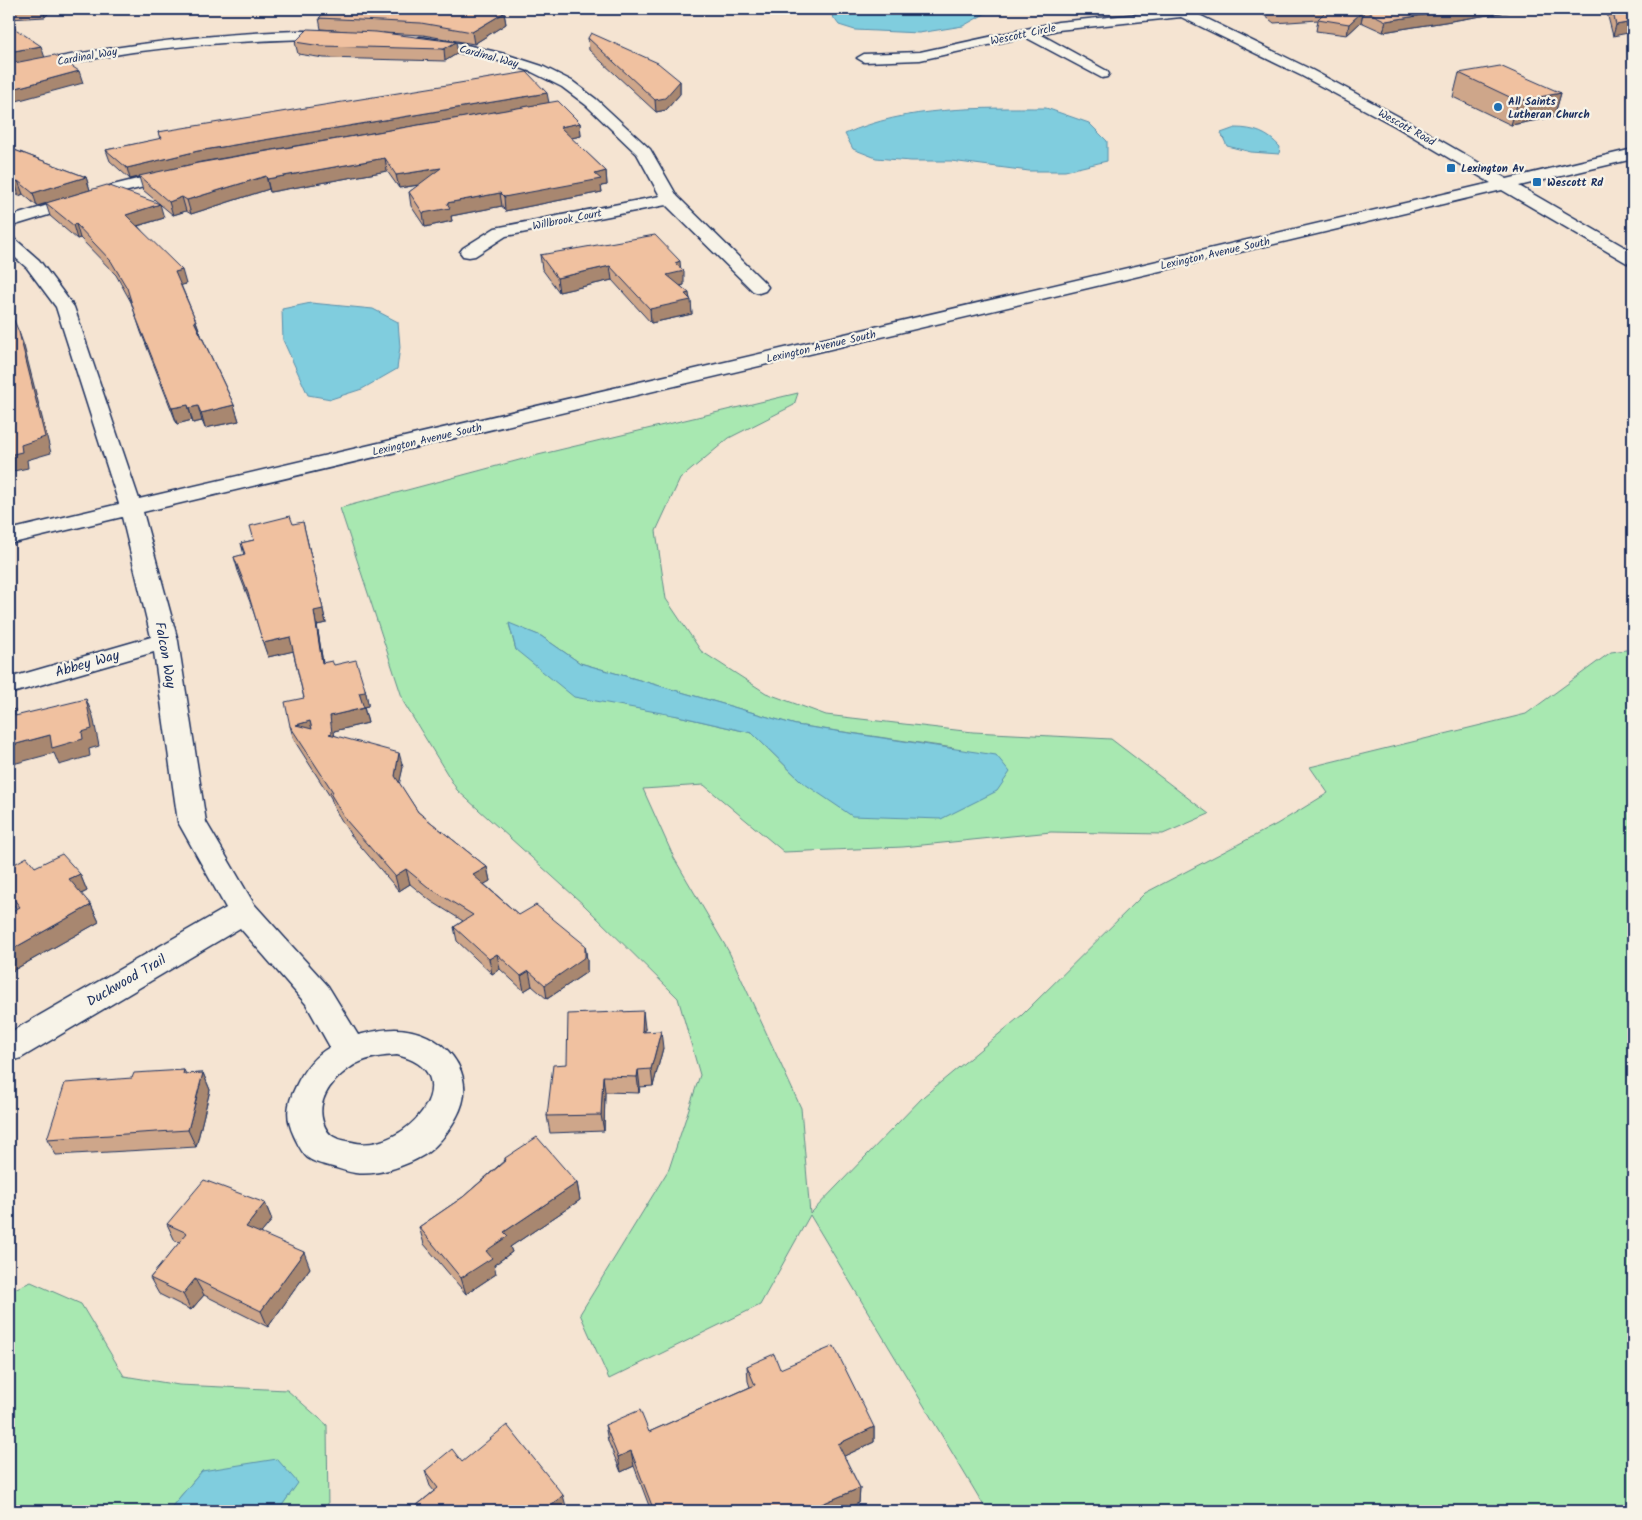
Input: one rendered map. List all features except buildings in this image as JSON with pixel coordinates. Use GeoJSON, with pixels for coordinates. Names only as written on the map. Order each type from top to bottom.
{"type":"FeatureCollection","features":[{"type":"Feature","properties":{"kind":"street","name":"Wescott Circle"},"geometry":{"type":"LineString","coordinates":[[864,58],[920,56],[1058,26],[1179,11]]}},
{"type":"Feature","properties":{"kind":"street","name":"Wescott Road"},"geometry":{"type":"LineString","coordinates":[[1179,11],[1357,100],[1507,184],[1633,259]]}},
{"type":"Feature","properties":{"kind":"street"},"geometry":{"type":"LineString","coordinates":[[1028,33],[1102,74]]}},
{"type":"Feature","properties":{"kind":"street","name":"Cardinal Way"},"geometry":{"type":"LineString","coordinates":[[9,71],[82,56],[202,40],[259,36],[355,36]]}},
{"type":"Feature","properties":{"kind":"street","name":"Cardinal Way"},"geometry":{"type":"LineString","coordinates":[[404,39],[458,47],[500,57],[537,69],[567,84],[591,102],[644,152],[670,199],[759,287]]}},
{"type":"Feature","properties":{"kind":"street"},"geometry":{"type":"LineString","coordinates":[[571,105],[591,102]]}},
{"type":"Feature","properties":{"kind":"street","name":"Lexington Avenue South"},"geometry":{"type":"LineString","coordinates":[[9,537],[1633,154]]}},
{"type":"Feature","properties":{"kind":"street"},"geometry":{"type":"LineString","coordinates":[[9,222],[119,188],[192,171]]}},
{"type":"Feature","properties":{"kind":"street","name":"Willbrook Court"},"geometry":{"type":"LineString","coordinates":[[469,252],[501,232],[670,199]]}},
{"type":"Feature","properties":{"kind":"street","name":"Falcon Way"},"geometry":{"type":"LineString","coordinates":[[9,243],[33,264],[65,307],[130,508],[166,641],[192,822],[243,912],[317,995],[350,1051]]}},
{"type":"Feature","properties":{"kind":"street","name":"Abbey Way"},"geometry":{"type":"LineString","coordinates":[[9,686],[166,641]]}},
{"type":"Feature","properties":{"kind":"street","name":"Duckwood Trail"},"geometry":{"type":"LineString","coordinates":[[9,1049],[243,912]]}},
{"type":"Feature","properties":{"kind":"green space"},"geometry":{"type":"Polygon","coordinates":[[[798,393],[794,405],[729,438],[680,479],[656,531],[666,599],[701,651],[766,693],[826,715],[973,732],[1111,739],[1209,814],[1163,834],[1051,832],[903,847],[784,852],[704,785],[643,789],[674,858],[729,952],[801,1108],[810,1214],[924,1096],[1022,1015],[1145,893],[1277,824],[1328,793],[1310,767],[1526,714],[1611,652],[1633,649],[1633,1511],[987,1511],[810,1215],[760,1305],[609,1379],[580,1314],[669,1169],[700,1075],[678,998],[584,905],[457,790],[404,703],[340,508],[538,455],[798,393]],[[509,624],[516,650],[678,716],[752,733],[802,782],[954,748],[796,725],[580,663],[541,636],[509,624]]]}},
{"type":"Feature","properties":{"kind":"green space"},"geometry":{"type":"Polygon","coordinates":[[[31,1282],[81,1304],[124,1376],[179,1385],[287,1390],[327,1425],[328,1511],[278,1511],[297,1483],[202,1471],[168,1511],[9,1511],[9,1291],[31,1282]]]}},
{"type":"Feature","properties":{"kind":"water"},"geometry":{"type":"Polygon","coordinates":[[[832,9],[982,9],[988,12],[963,26],[919,33],[855,30],[839,25],[830,13],[832,9]]]}},
{"type":"Feature","properties":{"kind":"water"},"geometry":{"type":"Polygon","coordinates":[[[1046,108],[1089,123],[1107,141],[1107,161],[1065,171],[1029,171],[951,161],[911,161],[876,158],[853,149],[845,134],[868,125],[918,113],[943,110],[1046,108]]]}},
{"type":"Feature","properties":{"kind":"water"},"geometry":{"type":"Polygon","coordinates":[[[1235,128],[1254,130],[1271,138],[1280,147],[1279,154],[1251,152],[1227,146],[1221,133],[1235,128]]]}},
{"type":"Feature","properties":{"kind":"water"},"geometry":{"type":"Polygon","coordinates":[[[311,303],[373,309],[398,322],[400,347],[397,369],[362,389],[331,399],[308,395],[283,340],[282,309],[311,303]]]}},
{"type":"Feature","properties":{"kind":"water"},"geometry":{"type":"Polygon","coordinates":[[[509,623],[541,636],[580,663],[796,725],[996,755],[1010,772],[997,791],[941,819],[852,816],[802,782],[752,733],[678,716],[574,697],[516,650],[509,623]]]}},
{"type":"Feature","properties":{"kind":"water"},"geometry":{"type":"Polygon","coordinates":[[[277,1459],[298,1483],[278,1511],[168,1511],[202,1471],[277,1459]]]}},
{"type":"Feature","properties":{"kind":"place","name":"All Saints Lutheran Church"},"geometry":{"type":"Point","coordinates":[1498,107]}},
{"type":"Feature","properties":{"kind":"place","name":"Lexington Av"},"geometry":{"type":"Point","coordinates":[1451,168]}},
{"type":"Feature","properties":{"kind":"place","name":"Wescott Rd"},"geometry":{"type":"Point","coordinates":[1537,182]}}]}
